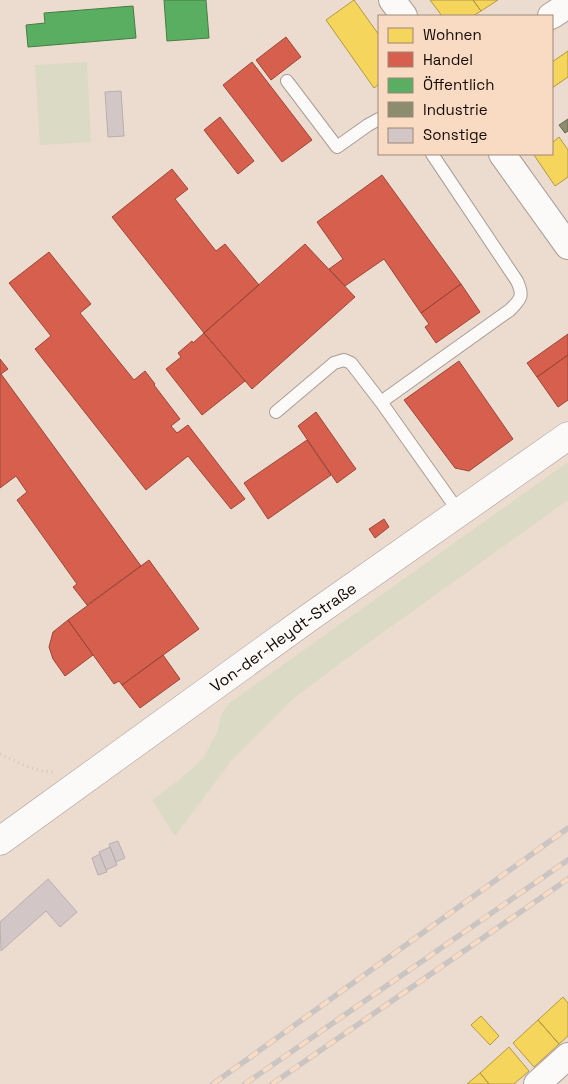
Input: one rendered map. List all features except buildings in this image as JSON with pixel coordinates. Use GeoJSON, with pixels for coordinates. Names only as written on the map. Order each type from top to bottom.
{"type":"FeatureCollection","features":[{"type":"Feature","properties":{"kind":"main road","name":"Von-der-Heydt-Straße"},"geometry":{"type":"LineString","coordinates":[[0,841],[268,647],[568,436]]}},
{"type":"Feature","properties":{"kind":"street"},"geometry":{"type":"LineString","coordinates":[[392,0],[403,15]]}},
{"type":"Feature","properties":{"kind":"street"},"geometry":{"type":"LineString","coordinates":[[553,15],[568,5]]}},
{"type":"Feature","properties":{"kind":"street"},"geometry":{"type":"LineString","coordinates":[[503,155],[568,246]]}},
{"type":"Feature","properties":{"kind":"street"},"geometry":{"type":"LineString","coordinates":[[537,1084],[568,1056]]}},
{"type":"Feature","properties":{"kind":"lane"},"geometry":{"type":"LineString","coordinates":[[287,81],[337,147],[378,120]]}},
{"type":"Feature","properties":{"kind":"lane"},"geometry":{"type":"LineString","coordinates":[[381,402],[510,310],[520,300],[522,290],[517,281],[433,155]]}},
{"type":"Feature","properties":{"kind":"lane"},"geometry":{"type":"LineString","coordinates":[[276,412],[334,363],[344,360],[351,363],[459,512]]}},
{"type":"Feature","properties":{"kind":"path"},"geometry":{"type":"LineString","coordinates":[[0,754],[41,772],[54,772]]}},
{"type":"Feature","properties":{"kind":"green space"},"geometry":{"type":"Polygon","coordinates":[[[87,62],[91,142],[40,145],[35,65],[87,62]]]}},
{"type":"Feature","properties":{"kind":"green space"},"geometry":{"type":"Polygon","coordinates":[[[568,462],[568,500],[293,699],[231,761],[175,836],[152,800],[203,759],[218,730],[221,715],[228,704],[568,462]]]}},
{"type":"Feature","properties":{"kind":"railway"},"geometry":{"type":"LineString","coordinates":[[213,1084],[568,828]]}},
{"type":"Feature","properties":{"kind":"railway"},"geometry":{"type":"LineString","coordinates":[[245,1084],[568,860]]}},
{"type":"Feature","properties":{"kind":"railway"},"geometry":{"type":"LineString","coordinates":[[272,1084],[568,879]]}}]}
